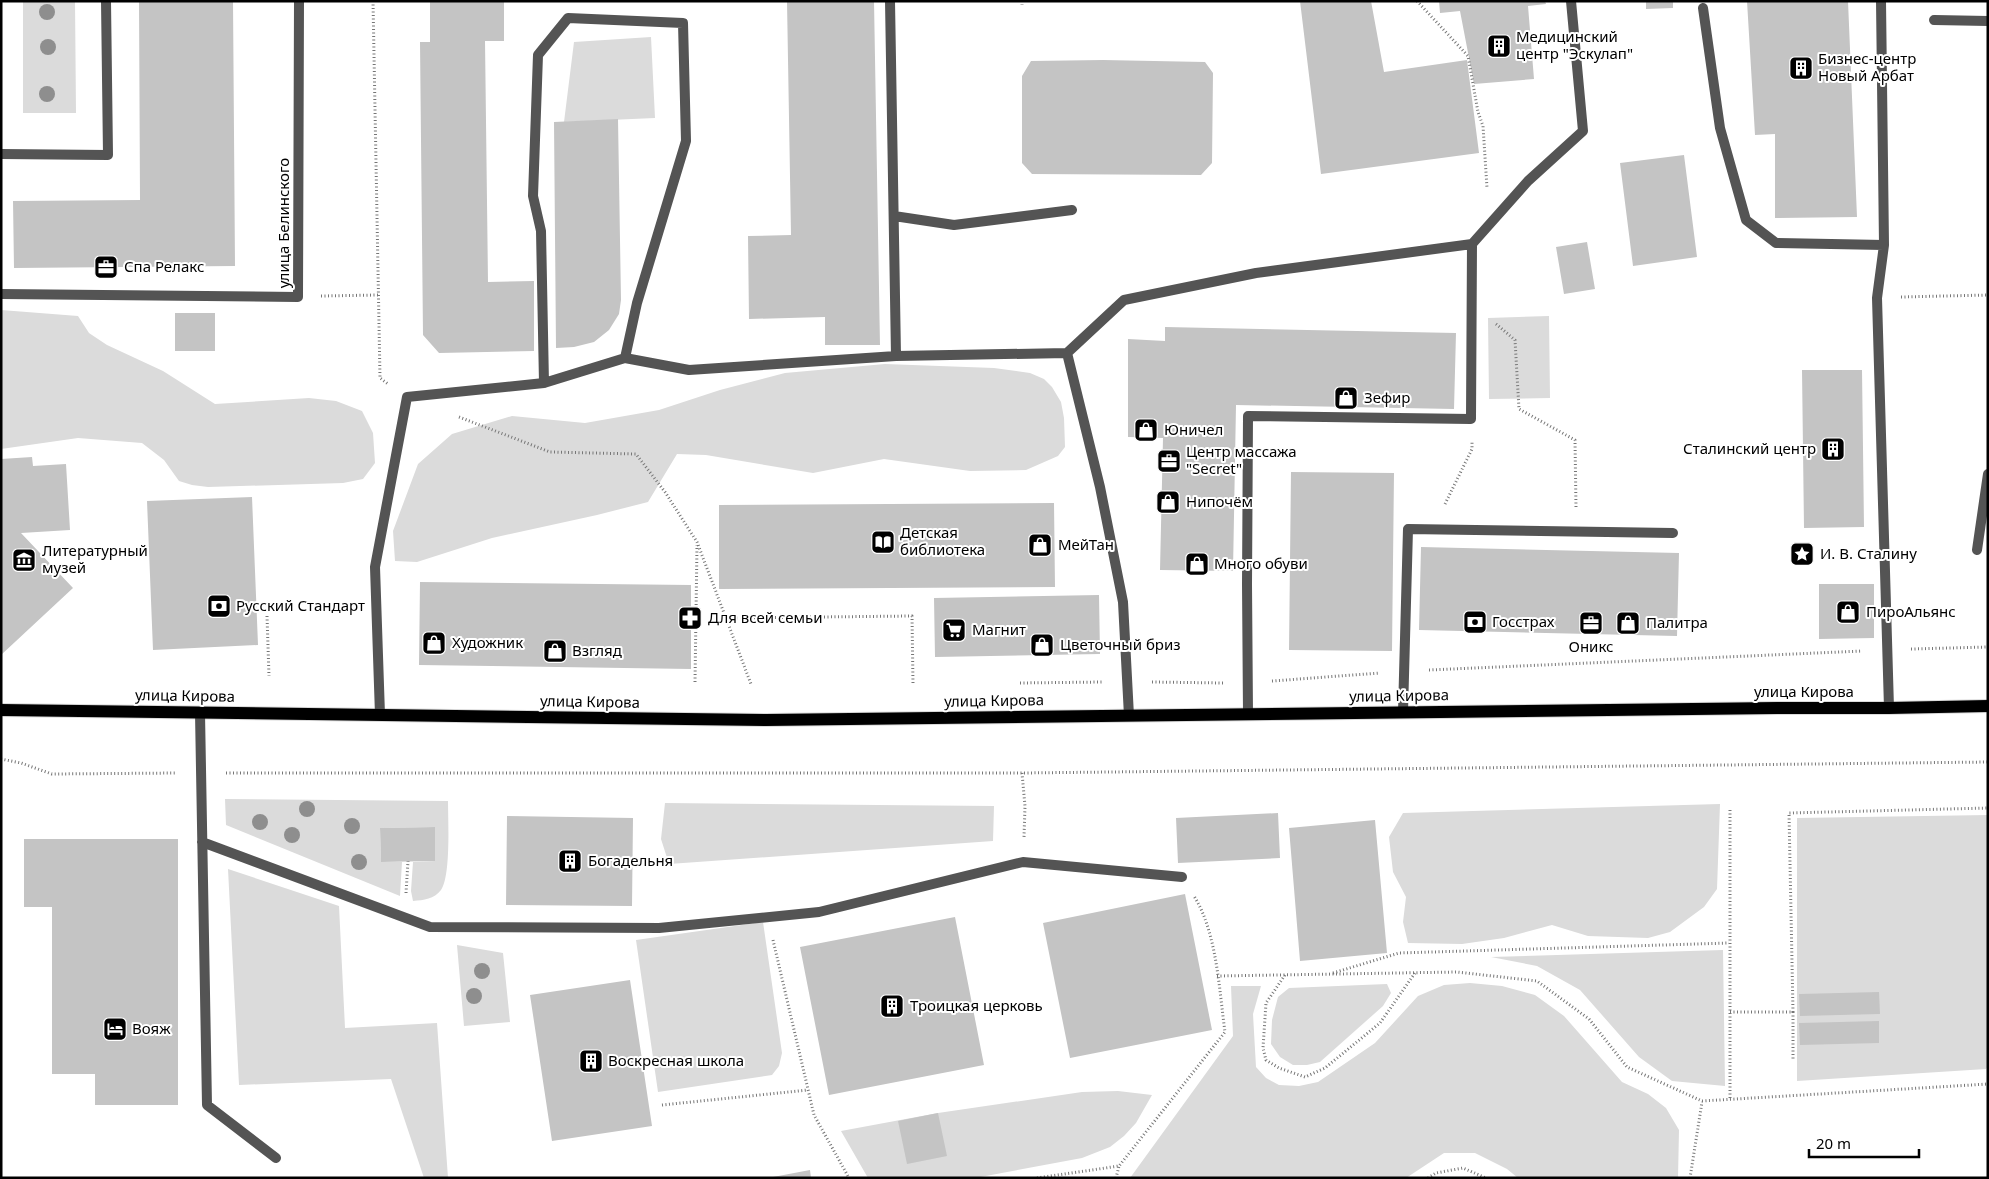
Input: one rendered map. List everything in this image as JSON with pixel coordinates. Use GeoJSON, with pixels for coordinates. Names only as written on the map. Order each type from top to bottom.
{"type":"FeatureCollection","features":[{"type":"Feature","properties":{"kind":"main road","name":"улица Кирова"},"geometry":{"type":"LineString","coordinates":[[1,710],[766,720],[1988,706]]}},
{"type":"Feature","properties":{"kind":"street"},"geometry":{"type":"LineString","coordinates":[[1,154],[108,155],[106,1]]}},
{"type":"Feature","properties":{"kind":"street","name":"улица Белинского"},"geometry":{"type":"LineString","coordinates":[[1,294],[298,297],[299,1]]}},
{"type":"Feature","properties":{"kind":"street"},"geometry":{"type":"LineString","coordinates":[[890,1],[896,356]]}},
{"type":"Feature","properties":{"kind":"street"},"geometry":{"type":"LineString","coordinates":[[380,715],[375,567],[407,397],[544,383],[625,358],[689,370],[896,356],[1067,353],[1124,300],[1256,273],[1472,244],[1528,181],[1583,131],[1571,1]]}},
{"type":"Feature","properties":{"kind":"street"},"geometry":{"type":"LineString","coordinates":[[1882,1],[1884,245],[1877,298],[1889,708]]}},
{"type":"Feature","properties":{"kind":"street"},"geometry":{"type":"LineString","coordinates":[[1703,8],[1720,128],[1746,220],[1776,243],[1884,245]]}},
{"type":"Feature","properties":{"kind":"street"},"geometry":{"type":"LineString","coordinates":[[544,383],[540,231],[533,196],[538,55],[568,18],[683,23],[686,141],[636,303],[625,358]]}},
{"type":"Feature","properties":{"kind":"street"},"geometry":{"type":"LineString","coordinates":[[1934,20],[1988,21]]}},
{"type":"Feature","properties":{"kind":"street"},"geometry":{"type":"LineString","coordinates":[[894,216],[954,225],[1072,210]]}},
{"type":"Feature","properties":{"kind":"street"},"geometry":{"type":"LineString","coordinates":[[1248,714],[1248,416],[1471,419],[1472,244]]}},
{"type":"Feature","properties":{"kind":"street"},"geometry":{"type":"LineString","coordinates":[[1067,353],[1100,487],[1123,602],[1129,716]]}},
{"type":"Feature","properties":{"kind":"street"},"geometry":{"type":"LineString","coordinates":[[1977,550],[1988,474]]}},
{"type":"Feature","properties":{"kind":"street"},"geometry":{"type":"LineString","coordinates":[[1403,712],[1408,529],[1673,532]]}},
{"type":"Feature","properties":{"kind":"street"},"geometry":{"type":"LineString","coordinates":[[200,713],[206,1105],[276,1158]]}},
{"type":"Feature","properties":{"kind":"street"},"geometry":{"type":"LineString","coordinates":[[202,842],[430,927],[658,928],[819,912],[1023,862],[1182,877]]}},
{"type":"Feature","properties":{"kind":"path"},"geometry":{"type":"LineString","coordinates":[[373,1],[380,378],[407,397]]}},
{"type":"Feature","properties":{"kind":"path"},"geometry":{"type":"LineString","coordinates":[[1417,1],[1468,56],[1478,112],[1483,126],[1488,186],[1485,194]]}},
{"type":"Feature","properties":{"kind":"path"},"geometry":{"type":"LineString","coordinates":[[336,295],[378,295]]}},
{"type":"Feature","properties":{"kind":"path"},"geometry":{"type":"LineString","coordinates":[[1877,298],[1988,295]]}},
{"type":"Feature","properties":{"kind":"path"},"geometry":{"type":"LineString","coordinates":[[1472,302],[1515,340],[1519,409],[1575,440],[1576,531]]}},
{"type":"Feature","properties":{"kind":"path"},"geometry":{"type":"LineString","coordinates":[[452,414],[550,452],[636,454],[665,492],[697,542],[751,684]]}},
{"type":"Feature","properties":{"kind":"path"},"geometry":{"type":"LineString","coordinates":[[1433,530],[1472,448],[1471,419]]}},
{"type":"Feature","properties":{"kind":"path"},"geometry":{"type":"LineString","coordinates":[[695,682],[697,542]]}},
{"type":"Feature","properties":{"kind":"path"},"geometry":{"type":"LineString","coordinates":[[267,616],[269,676]]}},
{"type":"Feature","properties":{"kind":"path"},"geometry":{"type":"LineString","coordinates":[[726,618],[912,616],[913,684]]}},
{"type":"Feature","properties":{"kind":"path"},"geometry":{"type":"LineString","coordinates":[[1020,684],[1127,682],[1248,683],[1404,672],[1988,647]]}},
{"type":"Feature","properties":{"kind":"path"},"geometry":{"type":"LineString","coordinates":[[1,759],[52,774],[168,773]]}},
{"type":"Feature","properties":{"kind":"path"},"geometry":{"type":"LineString","coordinates":[[201,773],[1022,773],[1988,762]]}},
{"type":"Feature","properties":{"kind":"path"},"geometry":{"type":"LineString","coordinates":[[1022,773],[1025,806],[1023,862]]}},
{"type":"Feature","properties":{"kind":"path"},"geometry":{"type":"LineString","coordinates":[[1793,1060],[1789,813],[1988,808]]}},
{"type":"Feature","properties":{"kind":"path"},"geometry":{"type":"LineString","coordinates":[[1730,810],[1730,1100]]}},
{"type":"Feature","properties":{"kind":"path"},"geometry":{"type":"LineString","coordinates":[[1116,1178],[1119,1166],[1225,1032],[1217,976],[1202,910],[1182,877]]}},
{"type":"Feature","properties":{"kind":"path"},"geometry":{"type":"LineString","coordinates":[[768,917],[814,1115],[848,1178]]}},
{"type":"Feature","properties":{"kind":"path"},"geometry":{"type":"LineString","coordinates":[[1328,974],[1399,953],[1729,943]]}},
{"type":"Feature","properties":{"kind":"path"},"geometry":{"type":"LineString","coordinates":[[1285,975],[1266,1003],[1263,1048],[1266,1060],[1279,1068],[1305,1077],[1325,1068],[1380,1023],[1415,972]]}},
{"type":"Feature","properties":{"kind":"path"},"geometry":{"type":"LineString","coordinates":[[1217,976],[1457,972],[1537,981],[1589,1019],[1627,1067],[1702,1102],[1988,1084]]}},
{"type":"Feature","properties":{"kind":"path"},"geometry":{"type":"LineString","coordinates":[[1730,1012],[1793,1012]]}},
{"type":"Feature","properties":{"kind":"path"},"geometry":{"type":"LineString","coordinates":[[662,1105],[808,1090]]}},
{"type":"Feature","properties":{"kind":"path"},"geometry":{"type":"LineString","coordinates":[[1690,1178],[1702,1102]]}},
{"type":"Feature","properties":{"kind":"path"},"geometry":{"type":"LineString","coordinates":[[1037,1178],[1119,1166]]}},
{"type":"Feature","properties":{"kind":"path"},"geometry":{"type":"LineString","coordinates":[[1428,1178],[1436,1173],[1463,1168],[1486,1178]]}},
{"type":"Feature","properties":{"kind":"shaded area"},"geometry":{"type":"Polygon","coordinates":[[[23,1],[75,1],[76,113],[23,113],[23,1]]]}},
{"type":"Feature","properties":{"kind":"shaded area"},"geometry":{"type":"Polygon","coordinates":[[[651,37],[655,118],[564,122],[574,42],[651,37]]]}},
{"type":"Feature","properties":{"kind":"shaded area"},"geometry":{"type":"Polygon","coordinates":[[[1,310],[78,316],[89,333],[107,345],[163,371],[215,404],[309,398],[336,401],[362,411],[373,433],[375,463],[363,479],[343,483],[208,487],[179,481],[164,460],[142,443],[78,438],[1,449],[1,310]]]}},
{"type":"Feature","properties":{"kind":"shaded area"},"geometry":{"type":"Polygon","coordinates":[[[1549,316],[1550,398],[1489,399],[1488,318],[1549,316]]]}},
{"type":"Feature","properties":{"kind":"shaded area"},"geometry":{"type":"Polygon","coordinates":[[[885,364],[994,368],[1030,373],[1044,379],[1052,387],[1061,402],[1064,418],[1065,447],[1058,456],[1026,470],[970,471],[884,459],[813,473],[706,455],[677,454],[648,502],[492,538],[417,562],[395,561],[393,531],[418,464],[452,434],[512,416],[585,423],[659,410],[720,390],[785,373],[885,364]]]}},
{"type":"Feature","properties":{"kind":"shaded area"},"geometry":{"type":"Polygon","coordinates":[[[225,799],[448,801],[448,847],[444,883],[441,890],[432,897],[413,901],[411,891],[413,862],[435,861],[435,827],[380,828],[381,862],[402,862],[400,896],[226,825],[225,799]]]}},
{"type":"Feature","properties":{"kind":"shaded area"},"geometry":{"type":"Polygon","coordinates":[[[665,803],[994,806],[993,841],[669,864],[661,839],[665,803]]]}},
{"type":"Feature","properties":{"kind":"shaded area"},"geometry":{"type":"Polygon","coordinates":[[[1720,804],[1717,889],[1704,907],[1670,932],[1648,938],[1588,936],[1552,925],[1504,938],[1462,944],[1408,943],[1403,922],[1406,897],[1393,872],[1389,837],[1403,813],[1720,804]]]}},
{"type":"Feature","properties":{"kind":"shaded area"},"geometry":{"type":"Polygon","coordinates":[[[1988,815],[1988,1066],[1986,1069],[1797,1081],[1797,818],[1988,815]]]}},
{"type":"Feature","properties":{"kind":"shaded area"},"geometry":{"type":"Polygon","coordinates":[[[228,869],[339,906],[345,1028],[437,1023],[448,1178],[424,1178],[391,1079],[239,1085],[228,869]]]}},
{"type":"Feature","properties":{"kind":"shaded area"},"geometry":{"type":"Polygon","coordinates":[[[763,922],[782,1053],[779,1066],[772,1075],[658,1092],[636,940],[763,922]]]}},
{"type":"Feature","properties":{"kind":"shaded area"},"geometry":{"type":"Polygon","coordinates":[[[457,945],[503,953],[510,1022],[464,1026],[457,945]]]}},
{"type":"Feature","properties":{"kind":"shaded area"},"geometry":{"type":"Polygon","coordinates":[[[1723,950],[1725,1086],[1672,1081],[1639,1057],[1580,990],[1537,966],[1491,957],[1723,950]]]}},
{"type":"Feature","properties":{"kind":"shaded area"},"geometry":{"type":"Polygon","coordinates":[[[1470,983],[1502,986],[1535,995],[1564,1016],[1622,1082],[1648,1094],[1666,1108],[1679,1130],[1678,1178],[1518,1178],[1507,1169],[1475,1153],[1444,1153],[1406,1178],[1130,1178],[1233,1036],[1231,986],[1261,986],[1253,1014],[1256,1067],[1266,1078],[1279,1085],[1299,1086],[1318,1082],[1375,1043],[1418,996],[1444,985],[1470,983]]]}},
{"type":"Feature","properties":{"kind":"shaded area"},"geometry":{"type":"Polygon","coordinates":[[[1387,984],[1391,993],[1383,1006],[1320,1062],[1307,1065],[1293,1065],[1280,1057],[1271,1044],[1272,1020],[1278,997],[1289,988],[1387,984]]]}},
{"type":"Feature","properties":{"kind":"shaded area"},"geometry":{"type":"Polygon","coordinates":[[[1118,1091],[1152,1095],[1136,1123],[1110,1147],[1082,1158],[975,1178],[868,1178],[841,1131],[938,1113],[1082,1092],[1118,1091]]]}},
{"type":"Feature","properties":{"kind":"building"},"geometry":{"type":"Polygon","coordinates":[[[139,1],[233,1],[235,266],[14,268],[13,201],[140,200],[139,1]]]}},
{"type":"Feature","properties":{"kind":"building"},"geometry":{"type":"Polygon","coordinates":[[[430,1],[504,1],[504,41],[485,41],[488,282],[534,281],[534,351],[439,353],[423,335],[420,42],[430,42],[430,1]]]}},
{"type":"Feature","properties":{"kind":"building"},"geometry":{"type":"Polygon","coordinates":[[[787,1],[874,1],[880,345],[825,345],[825,317],[749,319],[748,236],[791,235],[787,1]]]}},
{"type":"Feature","properties":{"kind":"building"},"geometry":{"type":"Polygon","coordinates":[[[1300,1],[1371,1],[1384,72],[1467,60],[1479,153],[1321,174],[1300,1]]]}},
{"type":"Feature","properties":{"kind":"building","name":"Медицинский центр \"Эскулап\""},"geometry":{"type":"Polygon","coordinates":[[[1439,1],[1545,1],[1546,4],[1528,6],[1534,79],[1474,84],[1460,11],[1440,13],[1439,1]]]}},
{"type":"Feature","properties":{"kind":"building"},"geometry":{"type":"Polygon","coordinates":[[[1646,1],[1673,1],[1673,8],[1646,9],[1646,1]]]}},
{"type":"Feature","properties":{"kind":"building","name":"Бизнес-центр Новый Арбат"},"geometry":{"type":"Polygon","coordinates":[[[1747,1],[1848,1],[1857,217],[1775,218],[1775,134],[1755,135],[1747,1]]]}},
{"type":"Feature","properties":{"kind":"building"},"geometry":{"type":"Polygon","coordinates":[[[1031,61],[1205,62],[1213,73],[1212,163],[1201,175],[1032,174],[1022,163],[1022,76],[1031,61]]]}},
{"type":"Feature","properties":{"kind":"building"},"geometry":{"type":"Polygon","coordinates":[[[618,119],[621,300],[619,314],[609,330],[594,342],[574,347],[556,348],[554,122],[618,119]]]}},
{"type":"Feature","properties":{"kind":"building"},"geometry":{"type":"Polygon","coordinates":[[[1684,155],[1697,257],[1633,266],[1620,163],[1684,155]]]}},
{"type":"Feature","properties":{"kind":"building"},"geometry":{"type":"Polygon","coordinates":[[[1587,242],[1595,289],[1564,294],[1556,247],[1587,242]]]}},
{"type":"Feature","properties":{"kind":"building"},"geometry":{"type":"Polygon","coordinates":[[[175,313],[215,313],[215,351],[175,351],[175,313]]]}},
{"type":"Feature","properties":{"kind":"building"},"geometry":{"type":"Polygon","coordinates":[[[1165,327],[1456,333],[1454,409],[1236,405],[1233,571],[1160,570],[1163,438],[1128,437],[1128,339],[1165,341],[1165,327]]]}},
{"type":"Feature","properties":{"kind":"building","name":"Сталинский центр"},"geometry":{"type":"Polygon","coordinates":[[[1802,370],[1862,370],[1864,527],[1804,528],[1802,370]]]}},
{"type":"Feature","properties":{"kind":"building"},"geometry":{"type":"Polygon","coordinates":[[[32,457],[33,466],[66,464],[70,530],[21,533],[73,588],[1,655],[1,459],[32,457]]]}},
{"type":"Feature","properties":{"kind":"building"},"geometry":{"type":"Polygon","coordinates":[[[1291,472],[1394,473],[1392,651],[1289,650],[1291,472]]]}},
{"type":"Feature","properties":{"kind":"building"},"geometry":{"type":"Polygon","coordinates":[[[252,497],[258,645],[153,650],[147,501],[252,497]]]}},
{"type":"Feature","properties":{"kind":"building"},"geometry":{"type":"Polygon","coordinates":[[[1054,503],[1055,587],[719,589],[719,505],[1054,503]]]}},
{"type":"Feature","properties":{"kind":"building"},"geometry":{"type":"Polygon","coordinates":[[[1421,547],[1679,553],[1677,636],[1419,630],[1421,547]]]}},
{"type":"Feature","properties":{"kind":"building"},"geometry":{"type":"Polygon","coordinates":[[[420,582],[691,585],[691,669],[419,665],[420,582]]]}},
{"type":"Feature","properties":{"kind":"building"},"geometry":{"type":"Polygon","coordinates":[[[1819,584],[1874,584],[1874,638],[1819,639],[1819,584]]]}},
{"type":"Feature","properties":{"kind":"building"},"geometry":{"type":"Polygon","coordinates":[[[1099,595],[1100,654],[935,657],[934,598],[1099,595]]]}},
{"type":"Feature","properties":{"kind":"building"},"geometry":{"type":"Polygon","coordinates":[[[1278,813],[1280,858],[1178,863],[1176,818],[1278,813]]]}},
{"type":"Feature","properties":{"kind":"building","name":"Богадельня"},"geometry":{"type":"Polygon","coordinates":[[[507,816],[633,818],[632,906],[506,905],[507,816]]]}},
{"type":"Feature","properties":{"kind":"building"},"geometry":{"type":"Polygon","coordinates":[[[1375,820],[1387,953],[1300,961],[1289,828],[1375,820]]]}},
{"type":"Feature","properties":{"kind":"building"},"geometry":{"type":"Polygon","coordinates":[[[435,827],[435,861],[381,862],[380,828],[435,827]]]}},
{"type":"Feature","properties":{"kind":"building","name":"Вояж"},"geometry":{"type":"Polygon","coordinates":[[[24,839],[178,839],[178,1105],[95,1105],[95,1074],[52,1074],[52,907],[24,907],[24,839]]]}},
{"type":"Feature","properties":{"kind":"building"},"geometry":{"type":"Polygon","coordinates":[[[1185,894],[1212,1030],[1070,1058],[1043,923],[1185,894]]]}},
{"type":"Feature","properties":{"kind":"building","name":"Троицкая церковь"},"geometry":{"type":"Polygon","coordinates":[[[955,917],[984,1065],[829,1095],[800,947],[955,917]]]}},
{"type":"Feature","properties":{"kind":"building","name":"Воскресная школа"},"geometry":{"type":"Polygon","coordinates":[[[630,980],[652,1126],[552,1141],[530,995],[630,980]]]}},
{"type":"Feature","properties":{"kind":"building"},"geometry":{"type":"Polygon","coordinates":[[[1879,992],[1880,1014],[1800,1016],[1799,994],[1879,992]]]}},
{"type":"Feature","properties":{"kind":"building"},"geometry":{"type":"Polygon","coordinates":[[[1879,1021],[1879,1043],[1800,1045],[1799,1023],[1879,1021]]]}},
{"type":"Feature","properties":{"kind":"building"},"geometry":{"type":"Polygon","coordinates":[[[938,1113],[947,1156],[907,1164],[898,1121],[938,1113]]]}},
{"type":"Feature","properties":{"kind":"building"},"geometry":{"type":"Polygon","coordinates":[[[810,1170],[811,1178],[773,1178],[773,1177],[810,1170]]]}},
{"type":"Feature","properties":{"kind":"place","name":"Медицинский центр \"Эскулап\""},"geometry":{"type":"Point","coordinates":[1499,46]}},
{"type":"Feature","properties":{"kind":"place","name":"Бизнес-центр Новый Арбат"},"geometry":{"type":"Point","coordinates":[1801,68]}},
{"type":"Feature","properties":{"kind":"place","name":"Спа Релакс"},"geometry":{"type":"Point","coordinates":[106,267]}},
{"type":"Feature","properties":{"kind":"place","name":"Зефир"},"geometry":{"type":"Point","coordinates":[1346,398]}},
{"type":"Feature","properties":{"kind":"place","name":"Юничел"},"geometry":{"type":"Point","coordinates":[1146,430]}},
{"type":"Feature","properties":{"kind":"place","name":"Сталинский центр"},"geometry":{"type":"Point","coordinates":[1833,449]}},
{"type":"Feature","properties":{"kind":"place","name":"Центр массажа \"Secret\""},"geometry":{"type":"Point","coordinates":[1169,461]}},
{"type":"Feature","properties":{"kind":"place","name":"Нипочём"},"geometry":{"type":"Point","coordinates":[1168,502]}},
{"type":"Feature","properties":{"kind":"place","name":"Детская библиотека"},"geometry":{"type":"Point","coordinates":[883,542]}},
{"type":"Feature","properties":{"kind":"place","name":"МейТан"},"geometry":{"type":"Point","coordinates":[1040,545]}},
{"type":"Feature","properties":{"kind":"place","name":"И. В. Сталину"},"geometry":{"type":"Point","coordinates":[1802,554]}},
{"type":"Feature","properties":{"kind":"place","name":"Литературный музей"},"geometry":{"type":"Point","coordinates":[24,560]}},
{"type":"Feature","properties":{"kind":"place","name":"Много обуви"},"geometry":{"type":"Point","coordinates":[1197,564]}},
{"type":"Feature","properties":{"kind":"place","name":"Русский Стандарт"},"geometry":{"type":"Point","coordinates":[219,606]}},
{"type":"Feature","properties":{"kind":"place","name":"ПироАльянс"},"geometry":{"type":"Point","coordinates":[1848,612]}},
{"type":"Feature","properties":{"kind":"place","name":"Для всей семьи"},"geometry":{"type":"Point","coordinates":[690,618]}},
{"type":"Feature","properties":{"kind":"place","name":"Госстрах"},"geometry":{"type":"Point","coordinates":[1475,622]}},
{"type":"Feature","properties":{"kind":"place","name":"Оникс"},"geometry":{"type":"Point","coordinates":[1591,623]}},
{"type":"Feature","properties":{"kind":"place","name":"Палитра"},"geometry":{"type":"Point","coordinates":[1628,623]}},
{"type":"Feature","properties":{"kind":"place","name":"Магнит"},"geometry":{"type":"Point","coordinates":[954,630]}},
{"type":"Feature","properties":{"kind":"place","name":"Художник"},"geometry":{"type":"Point","coordinates":[434,643]}},
{"type":"Feature","properties":{"kind":"place","name":"Цветочный бриз"},"geometry":{"type":"Point","coordinates":[1042,645]}},
{"type":"Feature","properties":{"kind":"place","name":"Взгляд"},"geometry":{"type":"Point","coordinates":[555,651]}},
{"type":"Feature","properties":{"kind":"place","name":"Богадельня"},"geometry":{"type":"Point","coordinates":[570,861]}},
{"type":"Feature","properties":{"kind":"place","name":"Троицкая церковь"},"geometry":{"type":"Point","coordinates":[892,1006]}},
{"type":"Feature","properties":{"kind":"place","name":"Вояж"},"geometry":{"type":"Point","coordinates":[115,1029]}},
{"type":"Feature","properties":{"kind":"place","name":"Воскресная школа"},"geometry":{"type":"Point","coordinates":[591,1061]}}]}
